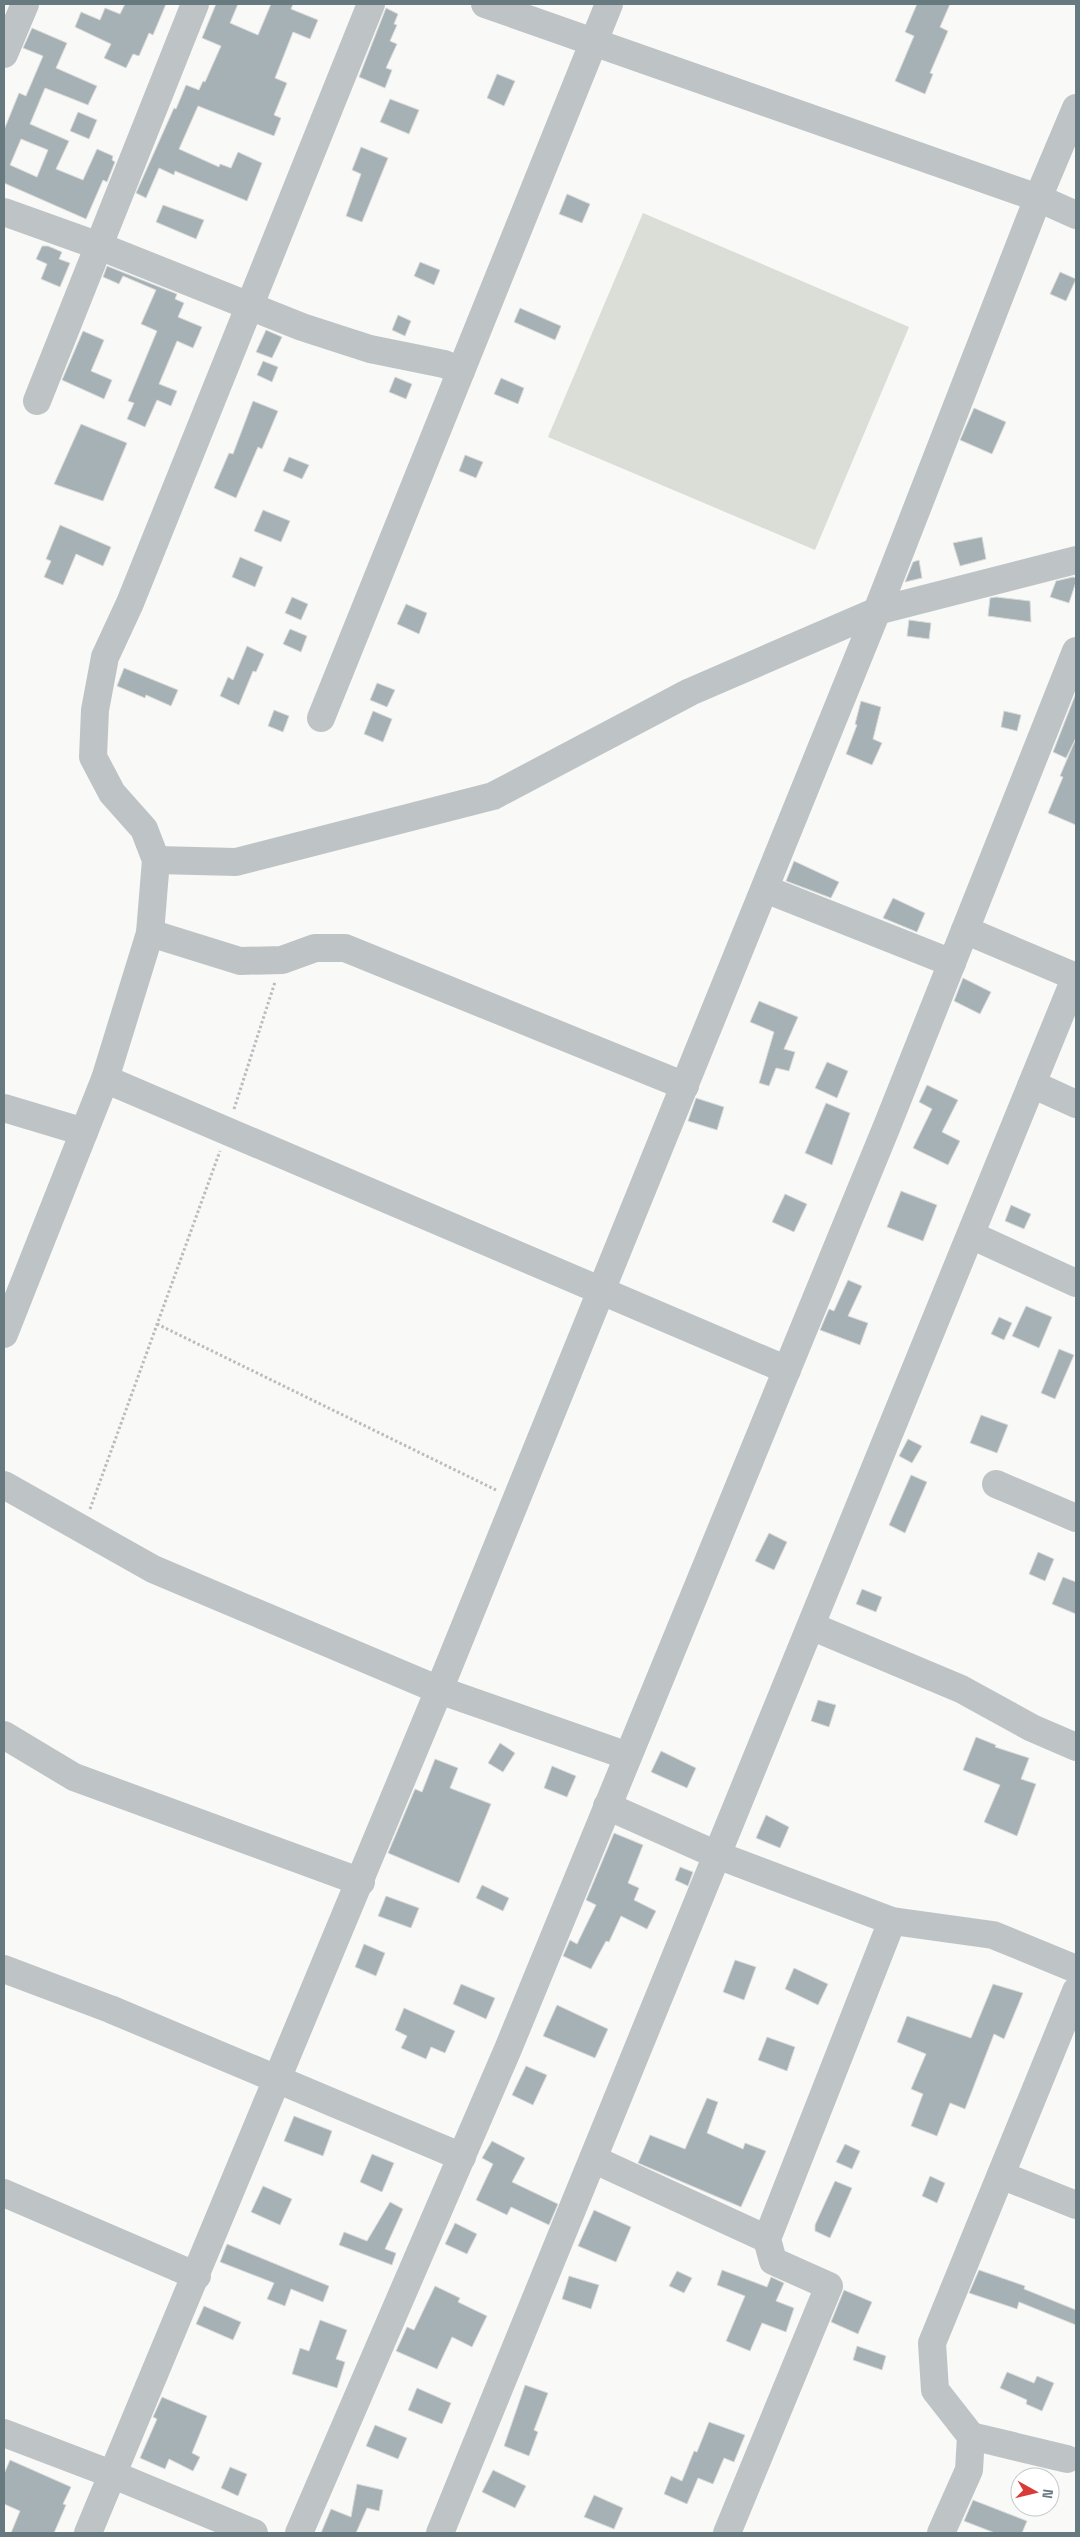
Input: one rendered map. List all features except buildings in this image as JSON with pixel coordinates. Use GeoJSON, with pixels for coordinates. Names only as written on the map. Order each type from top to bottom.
{"type":"FeatureCollection","features":[{"type":"Feature","properties":{"kind":"street"},"geometry":{"type":"LineString","coordinates":[[4,54],[25,4]]}},
{"type":"Feature","properties":{"kind":"street"},"geometry":{"type":"LineString","coordinates":[[37,401],[195,4]]}},
{"type":"Feature","properties":{"kind":"street"},"geometry":{"type":"LineString","coordinates":[[4,1334],[105,1079],[150,933],[156,860],[144,829],[112,793],[93,757],[95,710],[105,658],[130,603],[372,4]]}},
{"type":"Feature","properties":{"kind":"street"},"geometry":{"type":"LineString","coordinates":[[485,4],[1038,198],[1076,214]]}},
{"type":"Feature","properties":{"kind":"street"},"geometry":{"type":"LineString","coordinates":[[321,718],[609,4]]}},
{"type":"Feature","properties":{"kind":"street"},"geometry":{"type":"LineString","coordinates":[[88,2533],[361,1882],[877,611],[1038,198],[1076,108]]}},
{"type":"Feature","properties":{"kind":"street"},"geometry":{"type":"LineString","coordinates":[[4,212],[99,246],[302,327],[370,349],[444,364],[461,371]]}},
{"type":"Feature","properties":{"kind":"street"},"geometry":{"type":"LineString","coordinates":[[156,860],[236,862],[493,796],[690,692],[877,611],[1076,560]]}},
{"type":"Feature","properties":{"kind":"street"},"geometry":{"type":"LineString","coordinates":[[299,2533],[462,2157],[628,1756],[952,964],[1076,651]]}},
{"type":"Feature","properties":{"kind":"street"},"geometry":{"type":"LineString","coordinates":[[765,888],[952,964]]}},
{"type":"Feature","properties":{"kind":"street"},"geometry":{"type":"LineString","coordinates":[[440,2533],[1076,977],[965,930]]}},
{"type":"Feature","properties":{"kind":"street"},"geometry":{"type":"LineString","coordinates":[[150,933],[240,961],[282,960],[315,948],[345,948],[685,1086]]}},
{"type":"Feature","properties":{"kind":"street"},"geometry":{"type":"LineString","coordinates":[[105,1079],[787,1370]]}},
{"type":"Feature","properties":{"kind":"street"},"geometry":{"type":"LineString","coordinates":[[1032,1084],[1076,1104]]}},
{"type":"Feature","properties":{"kind":"street"},"geometry":{"type":"LineString","coordinates":[[4,1108],[84,1132]]}},
{"type":"Feature","properties":{"kind":"street"},"geometry":{"type":"LineString","coordinates":[[970,1235],[1076,1283]]}},
{"type":"Feature","properties":{"kind":"street"},"geometry":{"type":"LineString","coordinates":[[996,1484],[1076,1518]]}},
{"type":"Feature","properties":{"kind":"street"},"geometry":{"type":"LineString","coordinates":[[4,1485],[153,1569],[439,1690],[628,1756]]}},
{"type":"Feature","properties":{"kind":"street"},"geometry":{"type":"LineString","coordinates":[[811,1626],[961,1689],[1032,1728],[1076,1747]]}},
{"type":"Feature","properties":{"kind":"street"},"geometry":{"type":"LineString","coordinates":[[4,1735],[74,1777],[361,1882]]}},
{"type":"Feature","properties":{"kind":"street"},"geometry":{"type":"LineString","coordinates":[[607,1806],[717,1855],[892,1921],[993,1935],[1076,1969]]}},
{"type":"Feature","properties":{"kind":"street"},"geometry":{"type":"LineString","coordinates":[[728,2533],[830,2286],[773,2261],[767,2239],[892,1921]]}},
{"type":"Feature","properties":{"kind":"street"},"geometry":{"type":"LineString","coordinates":[[4,1969],[110,2009],[462,2157]]}},
{"type":"Feature","properties":{"kind":"street"},"geometry":{"type":"LineString","coordinates":[[1067,2459],[971,2436],[935,2390],[932,2343],[1076,1991]]}},
{"type":"Feature","properties":{"kind":"street"},"geometry":{"type":"LineString","coordinates":[[593,2159],[767,2239]]}},
{"type":"Feature","properties":{"kind":"street"},"geometry":{"type":"LineString","coordinates":[[1001,2175],[1076,2205]]}},
{"type":"Feature","properties":{"kind":"street"},"geometry":{"type":"LineString","coordinates":[[4,2193],[197,2276]]}},
{"type":"Feature","properties":{"kind":"street"},"geometry":{"type":"LineString","coordinates":[[4,2434],[114,2474],[254,2533]]}},
{"type":"Feature","properties":{"kind":"street"},"geometry":{"type":"LineString","coordinates":[[941,2533],[969,2470],[971,2436]]}},
{"type":"Feature","properties":{"kind":"path"},"geometry":{"type":"LineString","coordinates":[[83,1529],[227,1130],[282,960]]}},
{"type":"Feature","properties":{"kind":"path"},"geometry":{"type":"LineString","coordinates":[[157,1324],[516,1500]]}},
{"type":"Feature","properties":{"kind":"shaded area"},"geometry":{"type":"Polygon","coordinates":[[[643,213],[909,327],[815,550],[548,437],[643,213]]]}}]}
